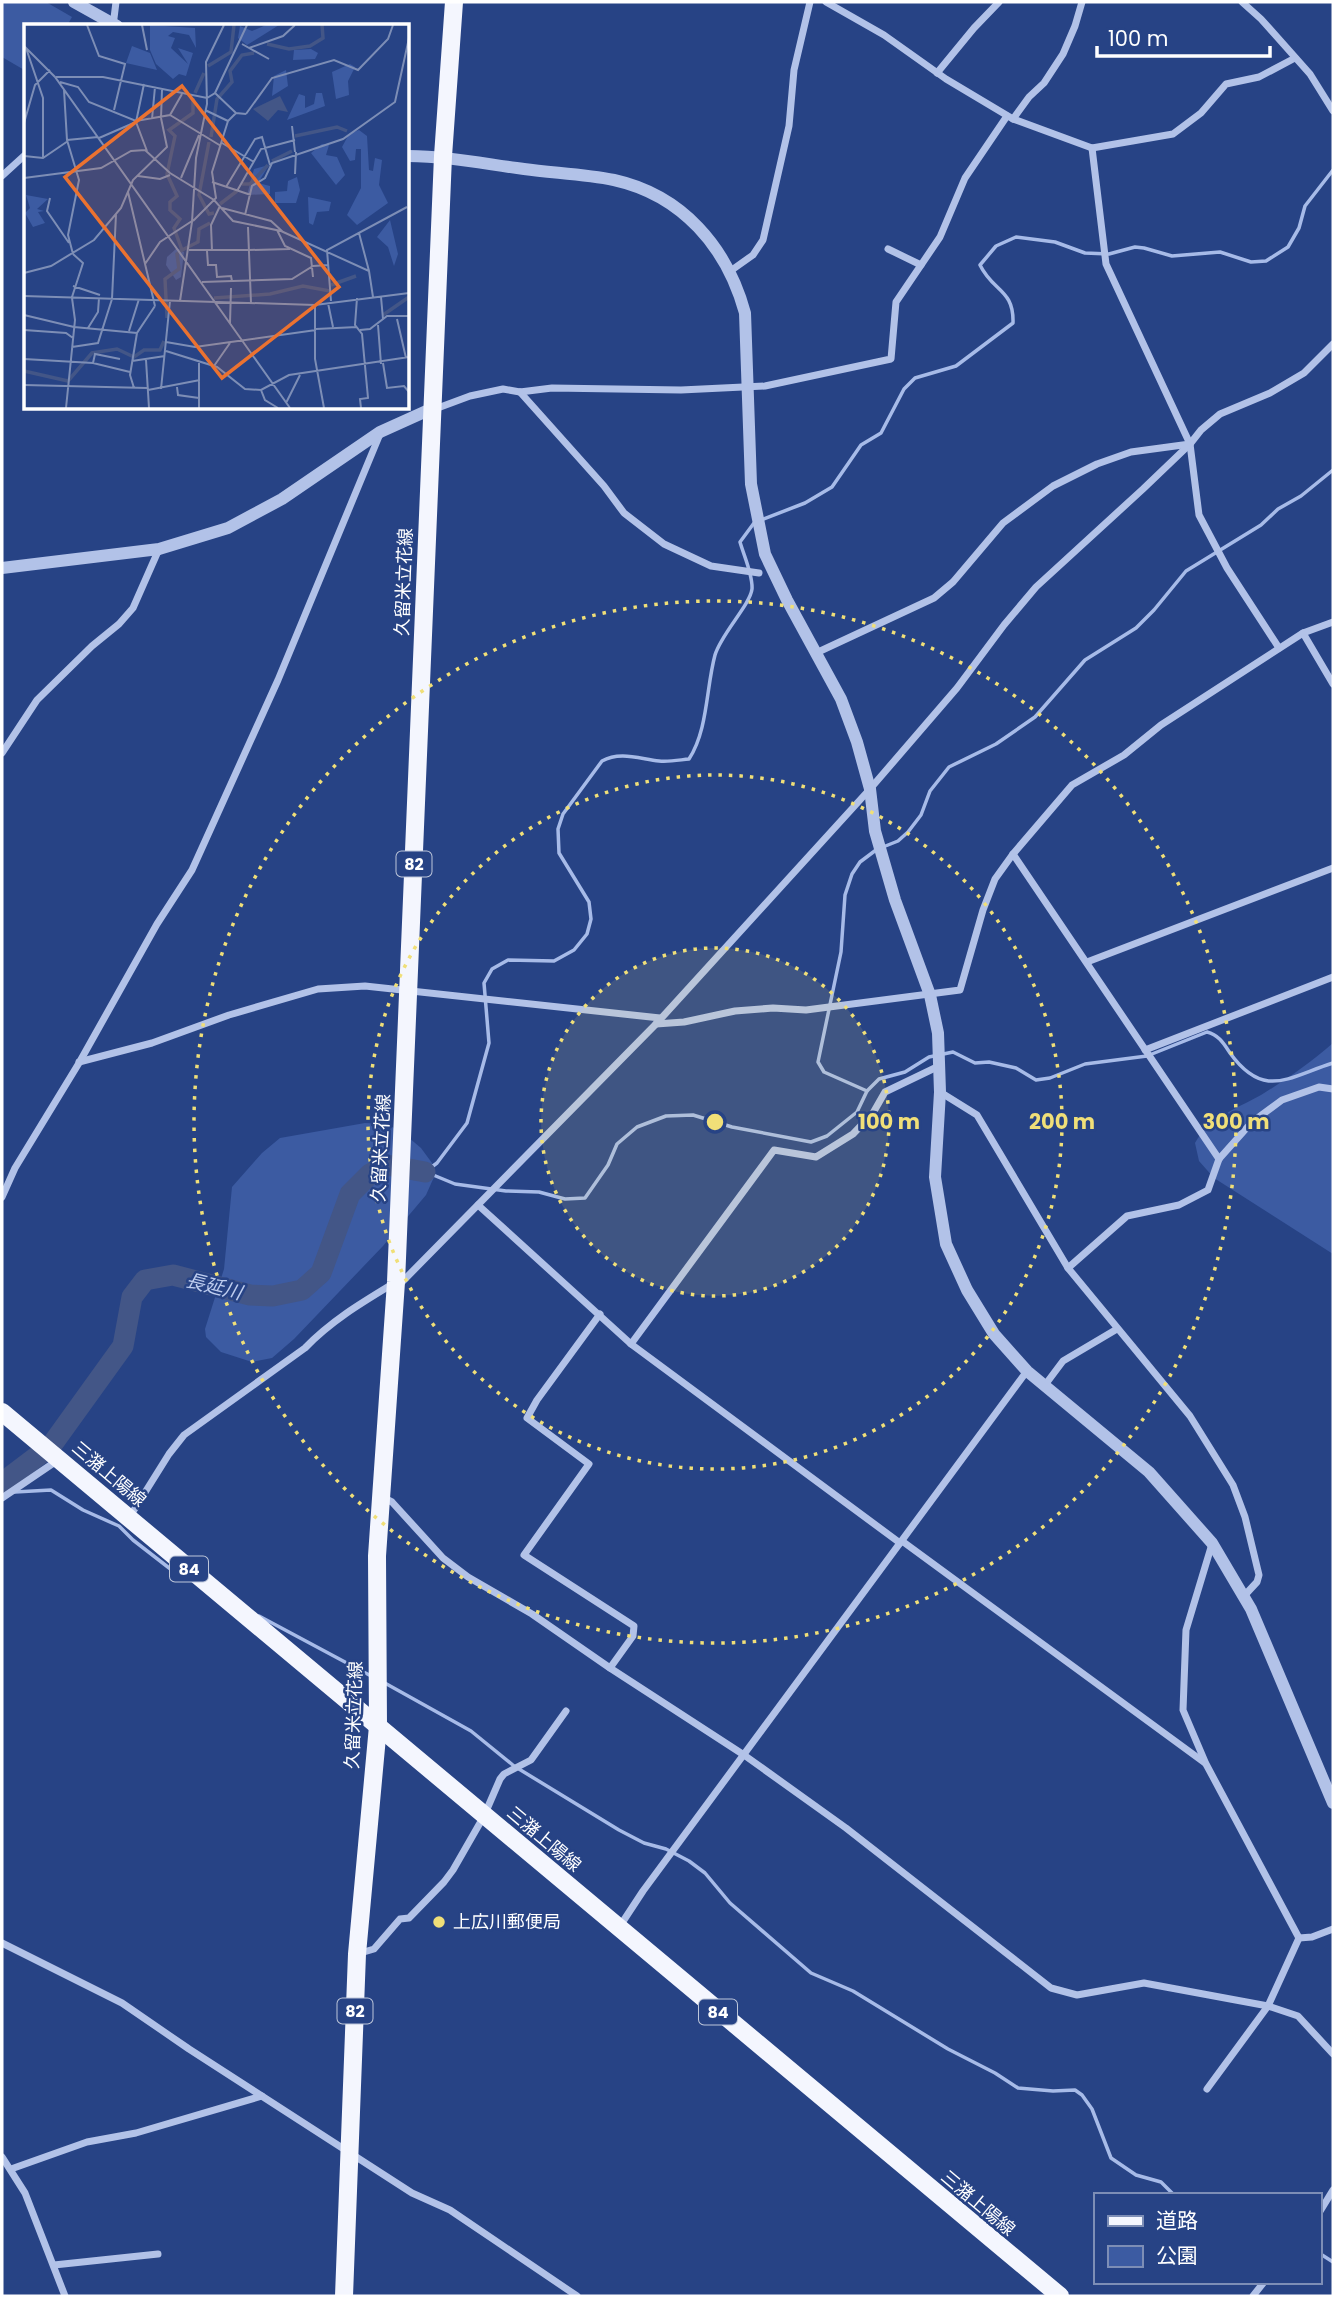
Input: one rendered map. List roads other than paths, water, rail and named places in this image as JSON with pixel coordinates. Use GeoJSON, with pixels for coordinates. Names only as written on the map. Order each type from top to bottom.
{"type":"FeatureCollection","features":[{"type":"Feature","properties":{"kind":"main road","name":"久留米立花線"},"geometry":{"type":"LineString","coordinates":[[344,2296],[357,1954],[378,1726],[377,1556],[396,1282],[431,409],[443,156],[454,2]]}},
{"type":"Feature","properties":{"kind":"main road","name":"三潴上陽線"},"geometry":{"type":"LineString","coordinates":[[2,1412],[1060,2296]]}},
{"type":"Feature","properties":{"kind":"street"},"geometry":{"type":"LineString","coordinates":[[75,2],[112,24]]}},
{"type":"Feature","properties":{"kind":"street"},"geometry":{"type":"LineString","coordinates":[[115,24],[116,2]]}},
{"type":"Feature","properties":{"kind":"street"},"geometry":{"type":"LineString","coordinates":[[729,272],[753,255],[763,240],[789,126],[794,70],[810,2]]}},
{"type":"Feature","properties":{"kind":"street"},"geometry":{"type":"LineString","coordinates":[[826,2],[884,35],[937,73],[1010,117],[1092,148],[1173,134],[1201,113],[1226,84],[1259,77],[1295,58]]}},
{"type":"Feature","properties":{"kind":"street"},"geometry":{"type":"LineString","coordinates":[[937,73],[999,2]]}},
{"type":"Feature","properties":{"kind":"street"},"geometry":{"type":"LineString","coordinates":[[2,568],[159,549],[228,528],[293,492],[380,432],[431,409],[470,396],[503,389],[520,392],[552,388],[681,390],[765,386],[891,359],[896,302],[940,237],[965,178],[1010,117],[1044,83],[1063,54],[1082,2]]}},
{"type":"Feature","properties":{"kind":"street"},"geometry":{"type":"LineString","coordinates":[[1241,2],[1261,19],[1310,74],[1333,111]]}},
{"type":"Feature","properties":{"kind":"street"},"geometry":{"type":"LineString","coordinates":[[1092,148],[1106,264],[1190,444],[1199,515],[1227,568],[1279,648]]}},
{"type":"Feature","properties":{"kind":"street"},"geometry":{"type":"LineString","coordinates":[[2,176],[24,156]]}},
{"type":"Feature","properties":{"kind":"street"},"geometry":{"type":"LineString","coordinates":[[410,156],[443,156],[484,164],[613,180],[637,187],[688,217],[718,248],[738,290],[745,313],[751,484],[765,554],[841,699],[870,789],[875,831],[895,900],[930,995],[939,1047],[940,1092],[935,1177],[946,1244],[967,1290],[994,1334],[1027,1371],[1149,1472],[1212,1544],[1244,1596],[1333,1803]]}},
{"type":"Feature","properties":{"kind":"street"},"geometry":{"type":"LineString","coordinates":[[888,249],[920,265]]}},
{"type":"Feature","properties":{"kind":"street"},"geometry":{"type":"LineString","coordinates":[[128,1518],[184,1435],[305,1348],[345,1313],[396,1282],[402,1282],[658,1021],[870,789],[957,688],[1036,587],[1220,414],[1270,393],[1304,373],[1333,344]]}},
{"type":"Feature","properties":{"kind":"street"},"geometry":{"type":"LineString","coordinates":[[520,392],[604,486],[624,513],[664,544],[712,566],[760,573]]}},
{"type":"Feature","properties":{"kind":"street"},"geometry":{"type":"LineString","coordinates":[[2,1197],[15,1168],[79,1063],[157,924],[192,870],[278,680],[380,432]]}},
{"type":"Feature","properties":{"kind":"street"},"geometry":{"type":"LineString","coordinates":[[816,653],[934,598],[953,582],[1003,523],[1053,486],[1097,464],[1131,452],[1190,444]]}},
{"type":"Feature","properties":{"kind":"street"},"geometry":{"type":"LineString","coordinates":[[2,753],[37,700],[133,608],[159,549]]}},
{"type":"Feature","properties":{"kind":"street"},"geometry":{"type":"LineString","coordinates":[[79,1063],[152,1043],[229,1015],[318,989],[365,986],[658,1021],[684,1021],[735,1011],[773,1008],[806,1010],[960,990],[983,909],[995,879],[1072,785],[1124,755],[1161,725],[1303,633],[1333,622]]}},
{"type":"Feature","properties":{"kind":"street"},"geometry":{"type":"LineString","coordinates":[[1303,633],[1333,684]]}},
{"type":"Feature","properties":{"kind":"street"},"geometry":{"type":"LineString","coordinates":[[1013,854],[1219,1159]]}},
{"type":"Feature","properties":{"kind":"street"},"geometry":{"type":"LineString","coordinates":[[1087,962],[1333,868]]}},
{"type":"Feature","properties":{"kind":"street"},"geometry":{"type":"LineString","coordinates":[[1145,1049],[1333,977]]}},
{"type":"Feature","properties":{"kind":"street"},"geometry":{"type":"LineString","coordinates":[[631,1344],[774,1150],[816,1157],[853,1134],[873,1113],[885,1092],[939,1064]]}},
{"type":"Feature","properties":{"kind":"street"},"geometry":{"type":"LineString","coordinates":[[1068,1268],[1127,1216],[1179,1205],[1208,1190],[1219,1159],[1252,1122],[1282,1100],[1319,1087],[1333,1089]]}},
{"type":"Feature","properties":{"kind":"street"},"geometry":{"type":"LineString","coordinates":[[940,1092],[977,1115],[1068,1268],[1190,1416],[1233,1485],[1245,1517],[1259,1575],[1244,1596]]}},
{"type":"Feature","properties":{"kind":"street"},"geometry":{"type":"LineString","coordinates":[[478,1205],[631,1344],[1206,1764]]}},
{"type":"Feature","properties":{"kind":"street"},"geometry":{"type":"LineString","coordinates":[[600,1314],[537,1400],[527,1418],[589,1464],[524,1555],[634,1626],[632,1636],[610,1668]]}},
{"type":"Feature","properties":{"kind":"street"},"geometry":{"type":"LineString","coordinates":[[1045,1385],[1063,1361],[1117,1329]]}},
{"type":"Feature","properties":{"kind":"street"},"geometry":{"type":"LineString","coordinates":[[618,1929],[1027,1371]]}},
{"type":"Feature","properties":{"kind":"street"},"geometry":{"type":"LineString","coordinates":[[3,1494],[59,1460]]}},
{"type":"Feature","properties":{"kind":"street"},"geometry":{"type":"LineString","coordinates":[[381,1496],[391,1502],[443,1558],[468,1577],[533,1614],[610,1668],[744,1755],[846,1828],[1051,1987],[1077,1995],[1144,1983],[1268,2006],[1298,2016],[1333,2054]]}},
{"type":"Feature","properties":{"kind":"street"},"geometry":{"type":"LineString","coordinates":[[1212,1544],[1186,1630],[1183,1710],[1206,1764],[1299,1938]]}},
{"type":"Feature","properties":{"kind":"street"},"geometry":{"type":"LineString","coordinates":[[357,1954],[374,1949],[400,1919],[409,1918],[444,1882],[484,1816],[504,1773],[531,1760],[566,1711]]}},
{"type":"Feature","properties":{"kind":"street"},"geometry":{"type":"LineString","coordinates":[[1299,1938],[1312,1937],[1333,1929]]}},
{"type":"Feature","properties":{"kind":"street"},"geometry":{"type":"LineString","coordinates":[[1207,2089],[1268,2006],[1299,1938]]}},
{"type":"Feature","properties":{"kind":"street"},"geometry":{"type":"LineString","coordinates":[[2,1943],[122,2003],[412,2193],[450,2210],[577,2296]]}},
{"type":"Feature","properties":{"kind":"street"},"geometry":{"type":"LineString","coordinates":[[11,2169],[87,2142],[136,2133],[262,2096]]}},
{"type":"Feature","properties":{"kind":"street"},"geometry":{"type":"LineString","coordinates":[[2,2157],[25,2193],[65,2296]]}},
{"type":"Feature","properties":{"kind":"street"},"geometry":{"type":"LineString","coordinates":[[1321,2209],[1333,2190]]}},
{"type":"Feature","properties":{"kind":"street"},"geometry":{"type":"LineString","coordinates":[[54,2264],[158,2254]]}},
{"type":"Feature","properties":{"kind":"waterway"},"geometry":{"type":"LineString","coordinates":[[761,520],[805,503],[832,487],[861,445],[881,433],[904,389],[915,378],[956,366],[1013,323],[1010,303],[980,265],[996,246],[1016,237],[1055,242],[1085,253],[1109,254],[1135,247],[1172,256],[1220,252],[1251,262],[1266,261],[1288,247],[1299,228],[1305,206],[1333,170]]}},
{"type":"Feature","properties":{"kind":"waterway"},"geometry":{"type":"LineString","coordinates":[[883,847],[898,841],[908,832],[921,815],[930,791],[949,767],[996,744],[1035,717],[1085,660],[1136,628],[1186,571],[1261,525],[1278,509],[1301,496],[1333,470]]}},
{"type":"Feature","properties":{"kind":"waterway"},"geometry":{"type":"LineString","coordinates":[[425,1172],[437,1163],[467,1123],[489,1043],[484,983],[492,969],[508,960],[554,961],[574,950],[587,934],[591,919],[589,902],[559,853],[558,829],[563,814],[602,761],[616,756],[663,761],[689,759],[695,748],[703,722],[715,655],[752,589],[750,572],[740,542],[754,523]]}},
{"type":"Feature","properties":{"kind":"waterway"},"geometry":{"type":"LineString","coordinates":[[867,1091],[824,1072],[818,1062],[841,952],[845,895],[852,874],[860,862],[876,850]]}},
{"type":"Feature","properties":{"kind":"waterway"},"geometry":{"type":"LineString","coordinates":[[426,1172],[455,1184],[506,1191],[539,1192],[565,1199],[585,1198],[608,1165],[617,1144],[637,1127],[666,1116],[693,1115],[732,1127],[811,1142],[827,1136],[857,1112],[867,1091],[879,1079],[905,1072],[929,1057],[953,1052],[975,1063],[989,1062],[1016,1068],[1036,1080],[1050,1078],[1085,1064],[1147,1056],[1207,1032],[1221,1040],[1242,1067],[1266,1081],[1290,1078],[1333,1063]]}},
{"type":"Feature","properties":{"kind":"waterway","name":"長延川"},"geometry":{"type":"LineString","coordinates":[[2,1483],[51,1446],[123,1346],[132,1297],[145,1280],[173,1275],[250,1295],[273,1296],[302,1290],[321,1273],[350,1194],[370,1174],[387,1165],[425,1172]]}},
{"type":"Feature","properties":{"kind":"waterway"},"geometry":{"type":"LineString","coordinates":[[2,1483],[15,1492],[51,1490],[83,1510],[119,1526],[173,1571],[190,1580]]}},
{"type":"Feature","properties":{"kind":"waterway"},"geometry":{"type":"LineString","coordinates":[[259,1616],[373,1677]]}},
{"type":"Feature","properties":{"kind":"waterway"},"geometry":{"type":"LineString","coordinates":[[383,1682],[471,1731],[514,1766],[619,1830],[689,1861],[705,1873],[730,1903],[811,1973],[853,1991],[1018,2088],[1075,2090],[1092,2109],[1111,2158],[1136,2175],[1161,2182],[1172,2193]]}},
{"type":"Feature","properties":{"kind":"waterway"},"geometry":{"type":"LineString","coordinates":[[1321,2254],[1333,2262]]}},
{"type":"Feature","properties":{"kind":"place","name":"上広川郵便局"},"geometry":{"type":"Point","coordinates":[439,1922]}}]}
